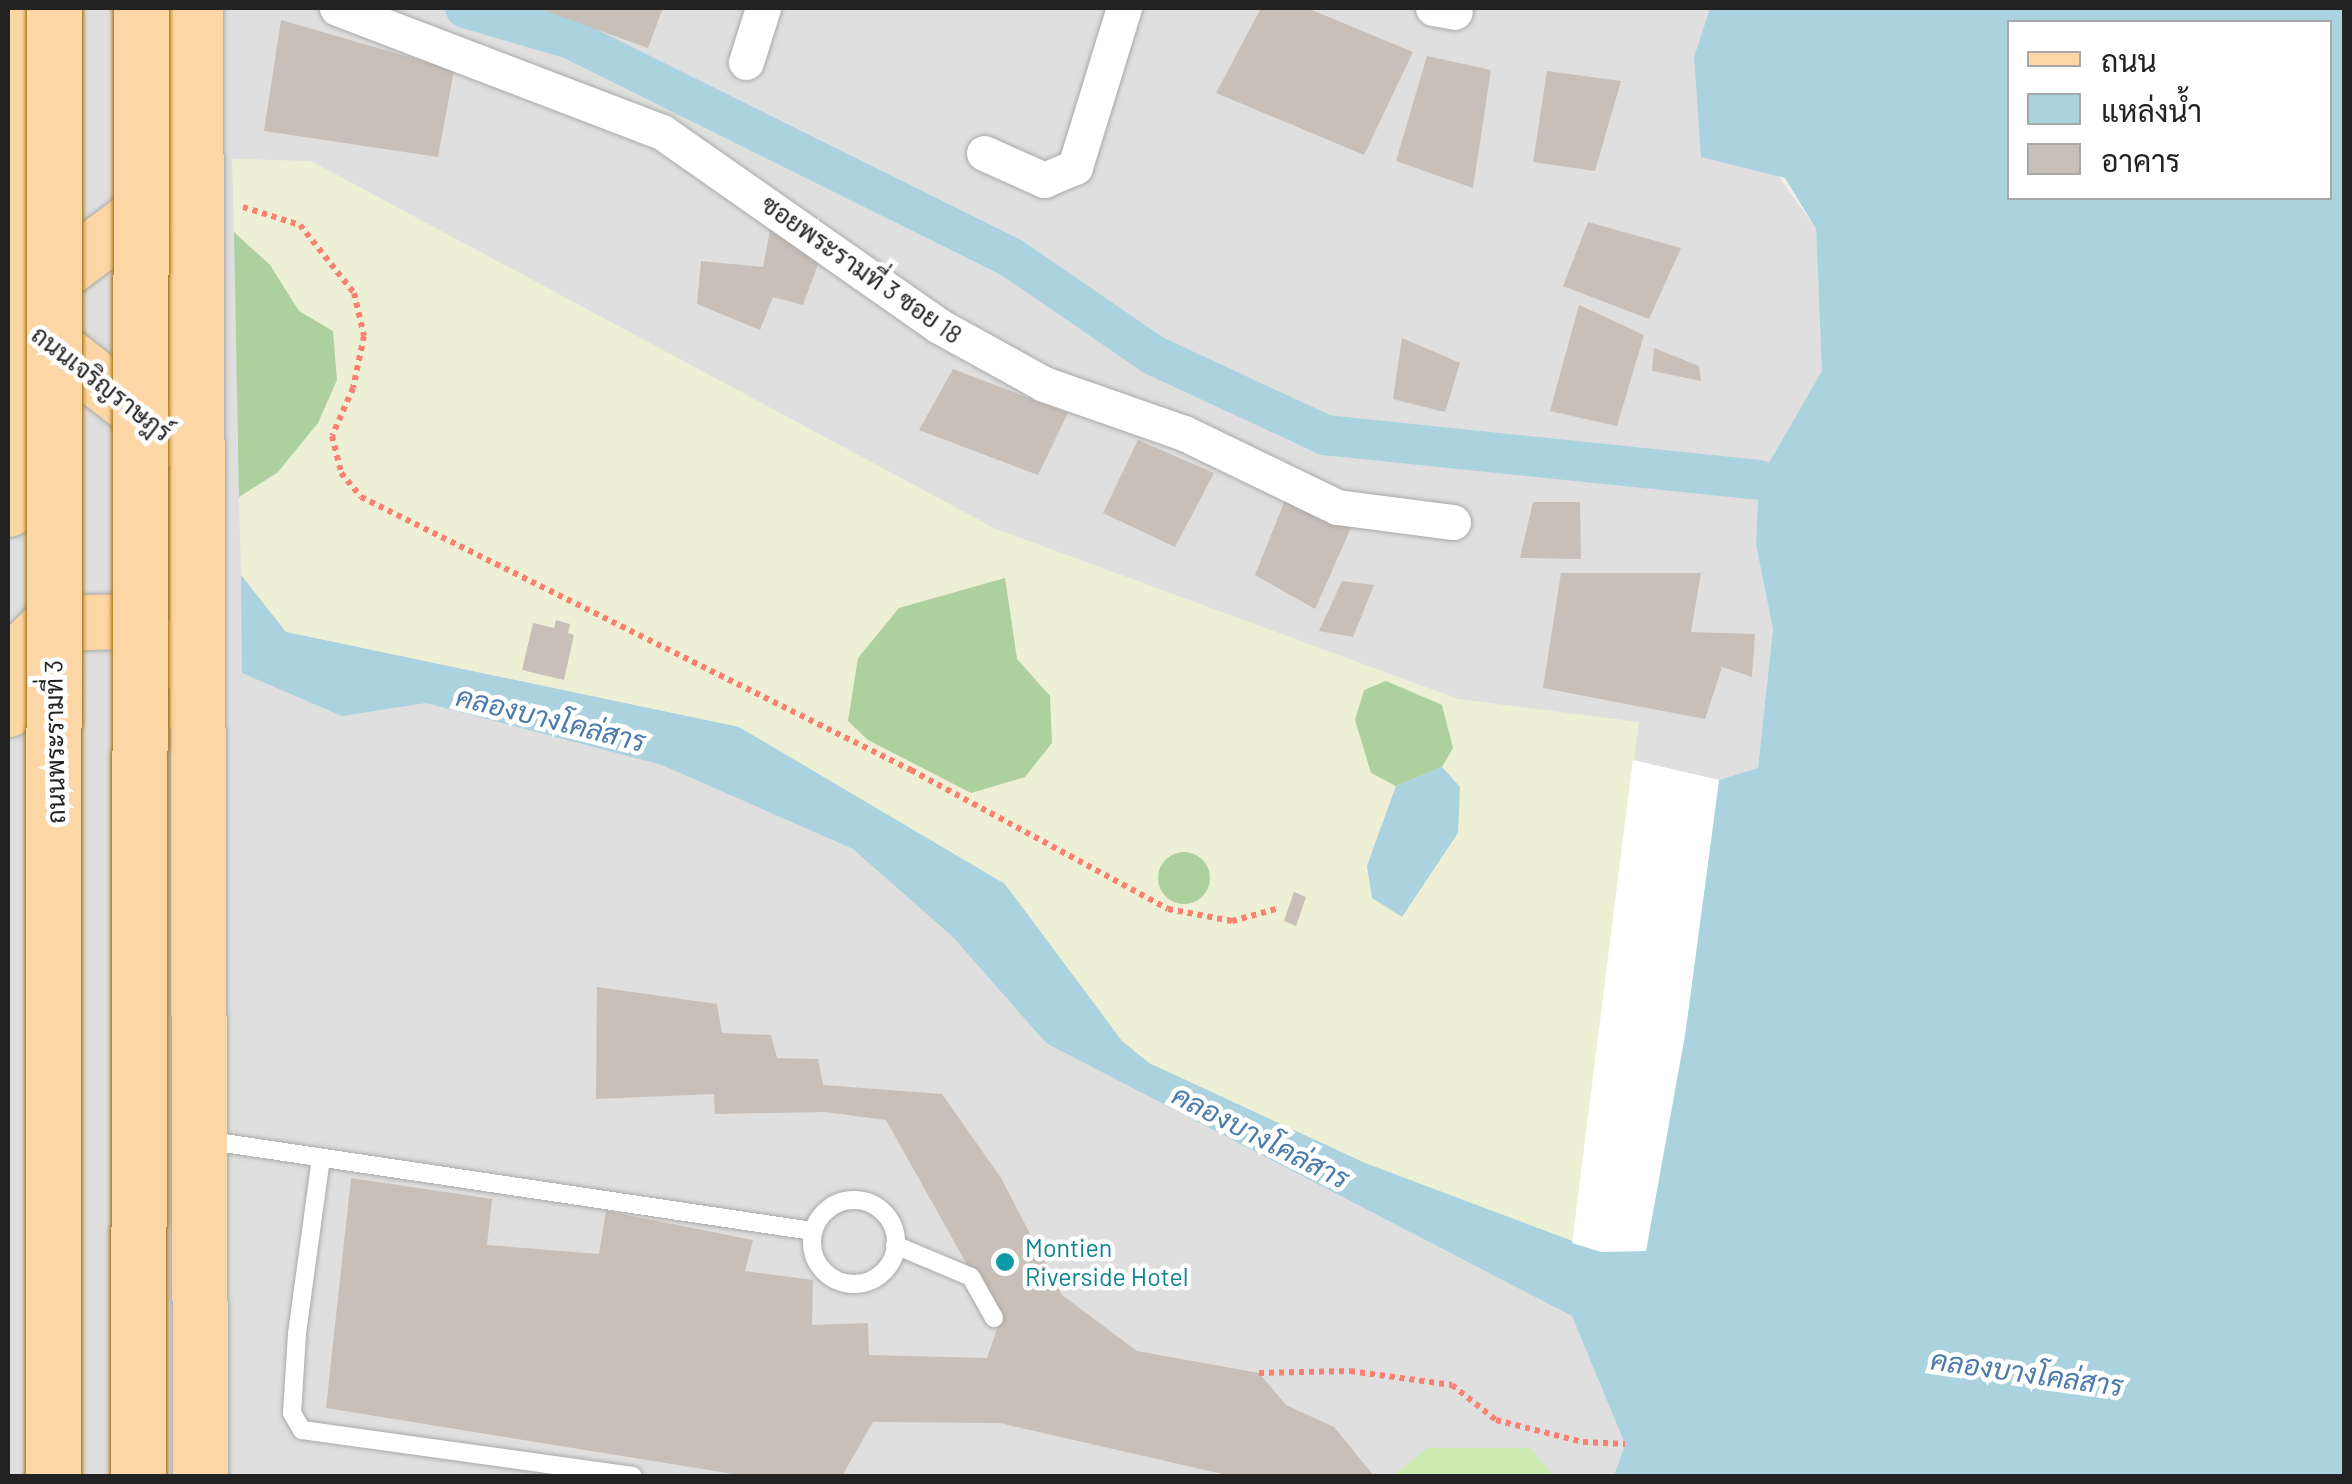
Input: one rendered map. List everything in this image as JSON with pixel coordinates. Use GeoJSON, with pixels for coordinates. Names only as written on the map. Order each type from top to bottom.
{"type":"FeatureCollection","features":[{"type":"Feature","properties":{"kind":"main road","name":"ถนนพระรามที่ 3"},"geometry":{"type":"LineString","coordinates":[[53,1476],[54,8]]}},
{"type":"Feature","properties":{"kind":"main road"},"geometry":{"type":"LineString","coordinates":[[138,1476],[141,8]]}},
{"type":"Feature","properties":{"kind":"main road"},"geometry":{"type":"LineString","coordinates":[[195,8],[194,456],[204,1140],[200,1476]]}},
{"type":"Feature","properties":{"kind":"main road"},"geometry":{"type":"LineString","coordinates":[[8,509],[9,36]]}},
{"type":"Feature","properties":{"kind":"main road","name":"ถนนเจริญราษฎร์"},"geometry":{"type":"LineString","coordinates":[[193,189],[8,310],[194,456]]}},
{"type":"Feature","properties":{"kind":"main road"},"geometry":{"type":"LineString","coordinates":[[8,709],[19,654],[50,623],[130,621],[167,651],[198,718]]}},
{"type":"Feature","properties":{"kind":"street","name":"ซอยพระรามที่ 3 ซอย 18"},"geometry":{"type":"LineString","coordinates":[[337,8],[662,132],[939,326],[1044,384],[1184,433],[1337,508],[1453,522]]}},
{"type":"Feature","properties":{"kind":"street"},"geometry":{"type":"LineString","coordinates":[[746,62],[763,8]]}},
{"type":"Feature","properties":{"kind":"street"},"geometry":{"type":"LineString","coordinates":[[984,154],[1044,180],[1075,167],[1124,8]]}},
{"type":"Feature","properties":{"kind":"lane"},"geometry":{"type":"LineString","coordinates":[[204,1140],[812,1230]]}},
{"type":"Feature","properties":{"kind":"lane"},"geometry":{"type":"LineString","coordinates":[[321,1158],[297,1334],[292,1413],[302,1430],[633,1476]]}},
{"type":"Feature","properties":{"kind":"lane"},"geometry":{"type":"LineString","coordinates":[[851,1199],[872,1202],[888,1215],[895,1245],[892,1263],[872,1282],[854,1285],[822,1272],[812,1230],[826,1210],[851,1199]]}},
{"type":"Feature","properties":{"kind":"lane"},"geometry":{"type":"LineString","coordinates":[[895,1245],[971,1277],[994,1318]]}},
{"type":"Feature","properties":{"kind":"path"},"geometry":{"type":"LineString","coordinates":[[193,189],[264,209],[300,225],[354,293],[364,336],[353,388],[332,436],[341,472],[360,496],[911,770],[1168,909],[1232,921],[1276,910]]}},
{"type":"Feature","properties":{"kind":"path"},"geometry":{"type":"LineString","coordinates":[[1259,1373],[1350,1371],[1452,1385],[1496,1420],[1583,1442],[1625,1444]]}},
{"type":"Feature","properties":{"kind":"shaded area"},"geometry":{"type":"Polygon","coordinates":[[[8,8],[1710,8],[1694,57],[1816,229],[1822,372],[1759,480],[1756,545],[1773,629],[1758,768],[1719,781],[1609,1404],[1625,1444],[1614,1476],[8,1476],[8,8]]]}},
{"type":"Feature","properties":{"kind":"green space"},"geometry":{"type":"Polygon","coordinates":[[[232,159],[311,161],[996,529],[1458,699],[1639,722],[1572,1243],[1365,1163],[1149,1063],[739,727],[286,632],[241,575],[239,497],[279,472],[299,312],[270,265],[234,232],[232,159]],[[1005,578],[976,592],[927,599],[1029,670],[1017,660],[1005,578]],[[1386,681],[1372,773],[1396,786],[1367,866],[1372,897],[1402,917],[1460,787],[1442,767],[1452,748],[1442,705],[1386,681]]]}},
{"type":"Feature","properties":{"kind":"green space"},"geometry":{"type":"Polygon","coordinates":[[[234,232],[270,265],[299,311],[333,331],[337,380],[318,423],[278,472],[239,497],[234,232]]]}},
{"type":"Feature","properties":{"kind":"green space"},"geometry":{"type":"Polygon","coordinates":[[[1005,578],[1017,659],[1050,696],[1052,743],[1025,777],[971,793],[868,740],[848,721],[858,658],[899,608],[1005,578]]]}},
{"type":"Feature","properties":{"kind":"green space"},"geometry":{"type":"Polygon","coordinates":[[[1386,681],[1442,705],[1453,748],[1442,767],[1396,786],[1371,773],[1355,720],[1364,690],[1386,681]]]}},
{"type":"Feature","properties":{"kind":"green space"},"geometry":{"type":"Polygon","coordinates":[[[1184,852],[1202,860],[1210,878],[1202,896],[1184,904],[1166,896],[1158,878],[1166,860],[1184,852]]]}},
{"type":"Feature","properties":{"kind":"green space"},"geometry":{"type":"Polygon","coordinates":[[[1428,1448],[1531,1448],[1553,1476],[1392,1476],[1428,1448]]]}},
{"type":"Feature","properties":{"kind":"water","name":"คลองบางโคล่สาร"},"geometry":{"type":"Polygon","coordinates":[[[1710,8],[2344,8],[2344,1476],[1614,1476],[1625,1444],[1572,1316],[1046,1043],[953,937],[853,849],[662,765],[426,703],[342,716],[242,673],[241,575],[286,632],[739,727],[1005,884],[1122,1041],[1149,1063],[1365,1163],[1602,1252],[1685,1035],[1719,780],[1758,768],[1773,629],[1756,545],[1759,480],[1822,371],[1816,229],[1785,178],[1701,157],[1694,57],[1710,8]]]}},
{"type":"Feature","properties":{"kind":"water"},"geometry":{"type":"Polygon","coordinates":[[[1442,767],[1460,787],[1458,833],[1402,917],[1372,898],[1367,866],[1396,786],[1442,767]]]}},
{"type":"Feature","properties":{"kind":"pier"},"geometry":{"type":"Polygon","coordinates":[[[1633,760],[1719,780],[1685,1035],[1646,1251],[1602,1252],[1572,1243],[1633,760]]]}},
{"type":"Feature","properties":{"kind":"building"},"geometry":{"type":"Polygon","coordinates":[[[537,8],[663,8],[648,48],[537,8]]]}},
{"type":"Feature","properties":{"kind":"building"},"geometry":{"type":"Polygon","coordinates":[[[1261,8],[1307,8],[1413,52],[1364,155],[1216,93],[1261,8]]]}},
{"type":"Feature","properties":{"kind":"building"},"geometry":{"type":"Polygon","coordinates":[[[281,20],[454,70],[438,157],[264,131],[281,20]]]}},
{"type":"Feature","properties":{"kind":"building"},"geometry":{"type":"Polygon","coordinates":[[[1427,56],[1491,70],[1473,188],[1396,161],[1427,56]]]}},
{"type":"Feature","properties":{"kind":"building"},"geometry":{"type":"Polygon","coordinates":[[[1547,71],[1621,81],[1595,171],[1533,162],[1547,71]]]}},
{"type":"Feature","properties":{"kind":"building"},"geometry":{"type":"Polygon","coordinates":[[[772,220],[820,259],[803,305],[773,297],[760,330],[697,304],[701,261],[763,267],[772,220]]]}},
{"type":"Feature","properties":{"kind":"building"},"geometry":{"type":"Polygon","coordinates":[[[1588,222],[1681,248],[1649,319],[1563,286],[1588,222]]]}},
{"type":"Feature","properties":{"kind":"building"},"geometry":{"type":"Polygon","coordinates":[[[1579,305],[1644,335],[1617,426],[1550,411],[1579,305]]]}},
{"type":"Feature","properties":{"kind":"building"},"geometry":{"type":"Polygon","coordinates":[[[1402,338],[1460,363],[1445,412],[1393,399],[1402,338]]]}},
{"type":"Feature","properties":{"kind":"building"},"geometry":{"type":"Polygon","coordinates":[[[1654,348],[1699,366],[1701,381],[1652,371],[1654,348]]]}},
{"type":"Feature","properties":{"kind":"building"},"geometry":{"type":"Polygon","coordinates":[[[953,369],[1068,413],[1038,475],[919,430],[953,369]]]}},
{"type":"Feature","properties":{"kind":"building"},"geometry":{"type":"Polygon","coordinates":[[[1138,440],[1214,473],[1175,547],[1103,513],[1138,440]]]}},
{"type":"Feature","properties":{"kind":"building"},"geometry":{"type":"Polygon","coordinates":[[[1285,500],[1351,528],[1315,609],[1255,575],[1285,500]]]}},
{"type":"Feature","properties":{"kind":"building"},"geometry":{"type":"Polygon","coordinates":[[[1533,502],[1580,502],[1581,559],[1520,558],[1533,502]]]}},
{"type":"Feature","properties":{"kind":"building"},"geometry":{"type":"Polygon","coordinates":[[[1561,573],[1701,573],[1691,632],[1755,634],[1752,677],[1722,667],[1705,719],[1543,688],[1561,573]]]}},
{"type":"Feature","properties":{"kind":"building"},"geometry":{"type":"Polygon","coordinates":[[[1342,581],[1374,585],[1353,637],[1319,631],[1342,581]]]}},
{"type":"Feature","properties":{"kind":"building"},"geometry":{"type":"Polygon","coordinates":[[[556,620],[570,624],[568,633],[574,635],[564,680],[522,670],[533,623],[554,628],[556,620]]]}},
{"type":"Feature","properties":{"kind":"building"},"geometry":{"type":"Polygon","coordinates":[[[1294,892],[1306,897],[1296,926],[1284,921],[1294,892]]]}},
{"type":"Feature","properties":{"kind":"building"},"geometry":{"type":"Polygon","coordinates":[[[597,987],[717,1004],[722,1033],[771,1035],[777,1058],[818,1059],[823,1085],[942,1094],[1001,1178],[1062,1295],[1137,1351],[1259,1373],[1286,1405],[1334,1427],[1374,1476],[1231,1476],[1000,1423],[873,1422],[842,1476],[746,1476],[326,1408],[351,1178],[492,1199],[487,1245],[599,1254],[606,1211],[753,1240],[745,1271],[813,1280],[812,1325],[868,1323],[869,1355],[987,1358],[1003,1312],[984,1295],[886,1120],[825,1112],[715,1114],[714,1094],[596,1099],[597,987]]]}},
{"type":"Feature","properties":{"kind":"waterway"},"geometry":{"type":"LineString","coordinates":[[465,8],[571,39],[1012,258],[1153,355],[1325,435],[1759,480]]}},
{"type":"Feature","properties":{"kind":"place","name":"Montien Riverside Hotel"},"geometry":{"type":"Point","coordinates":[1005,1262]}}]}
